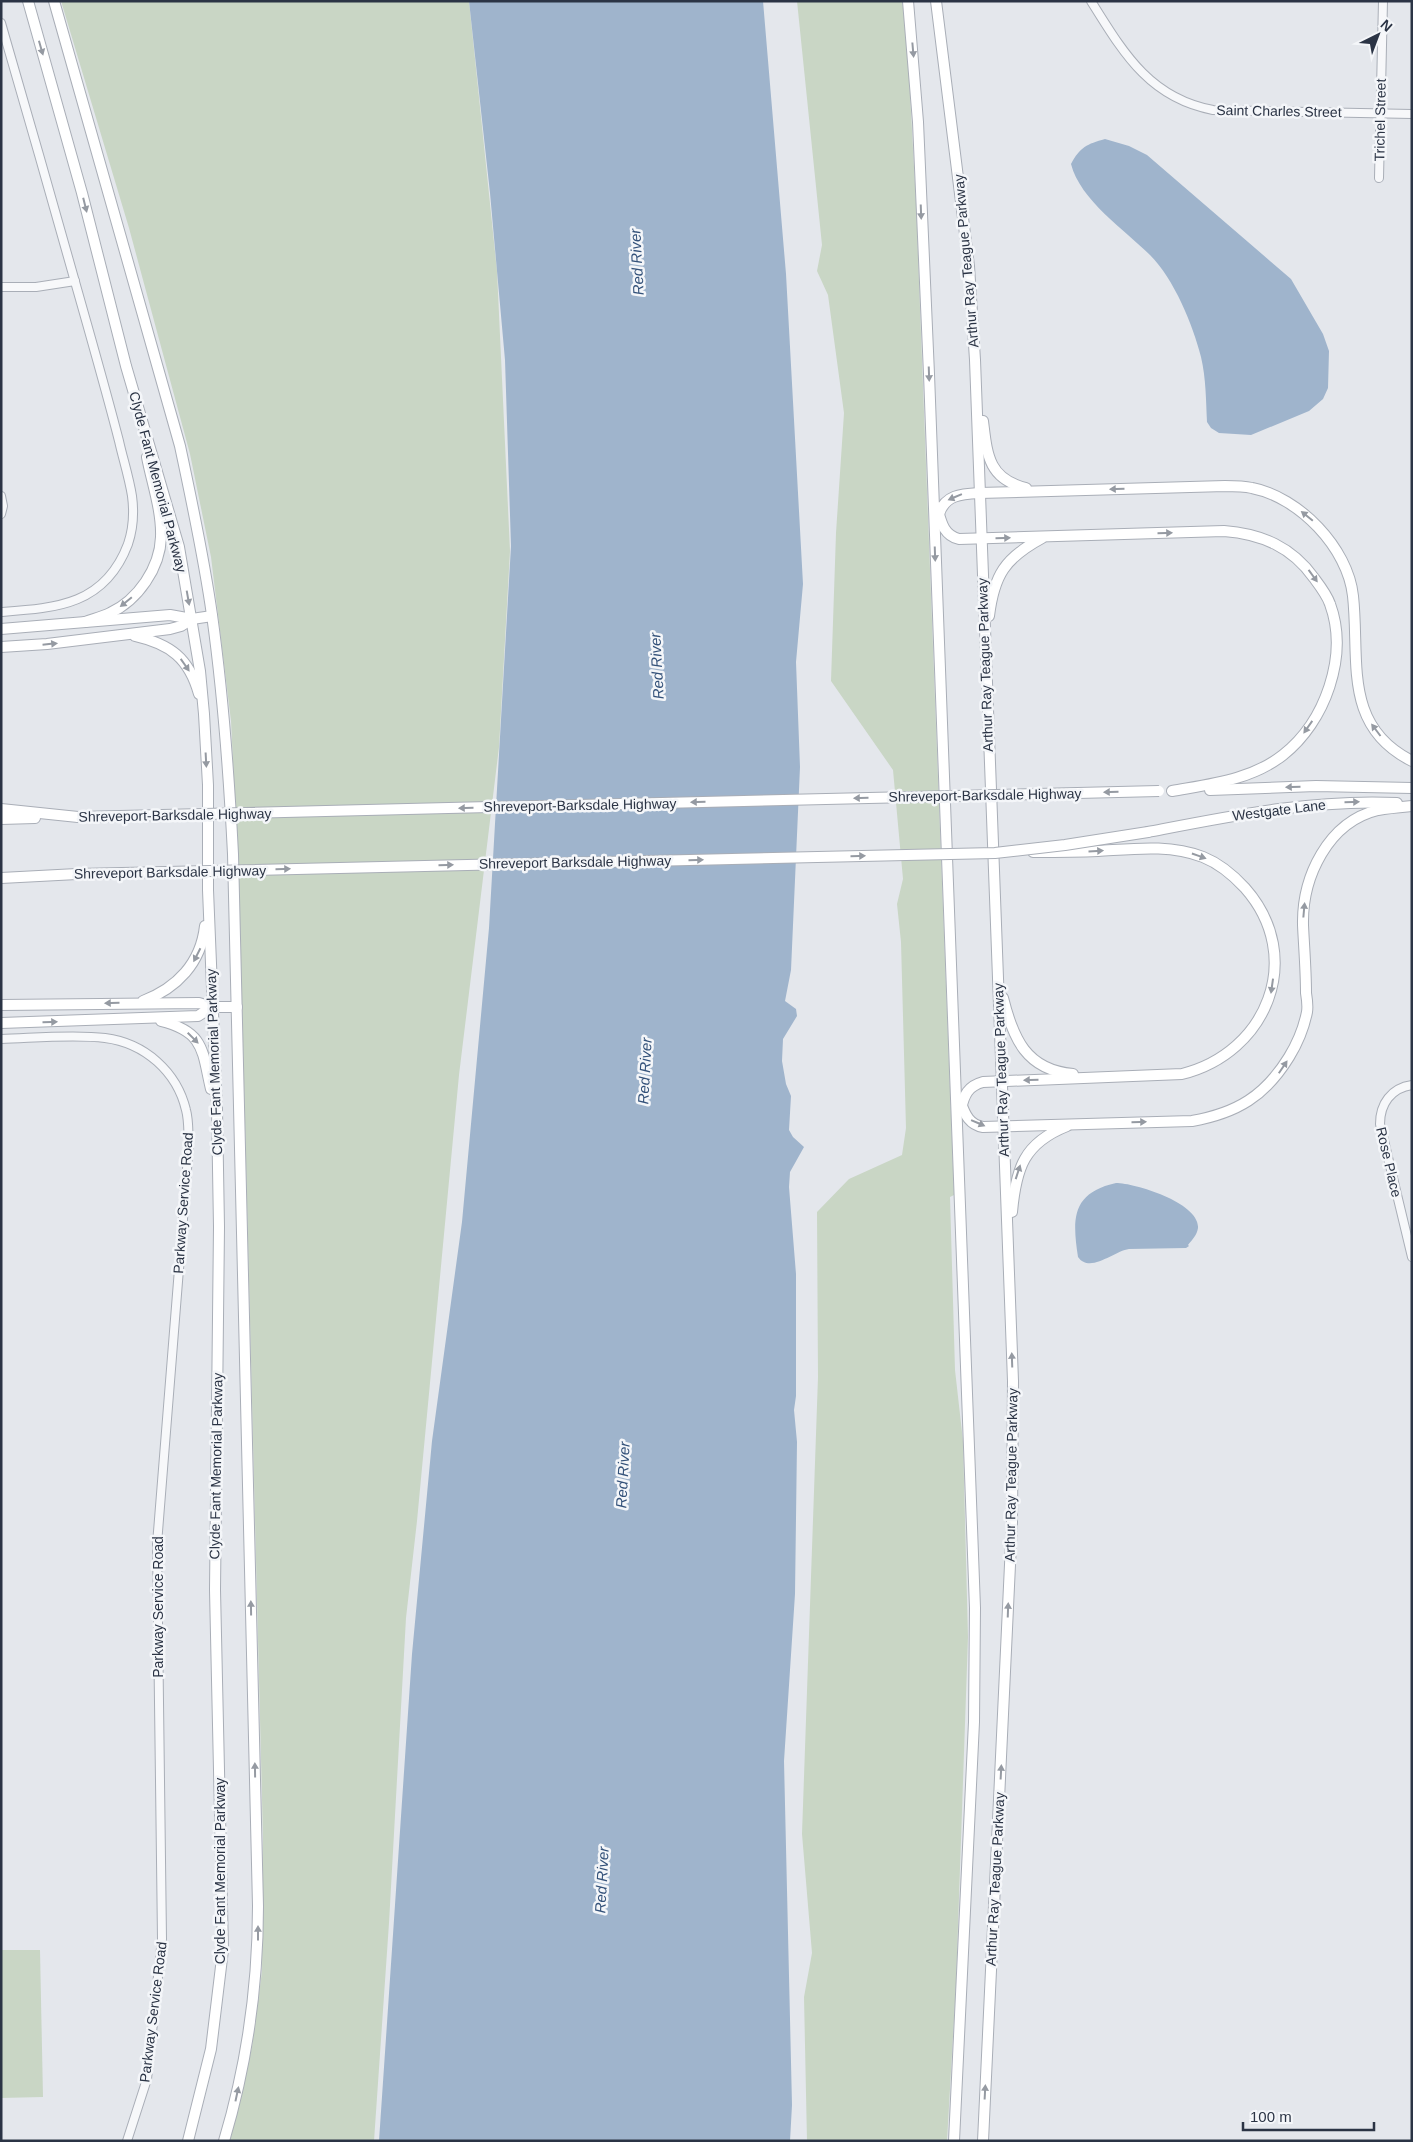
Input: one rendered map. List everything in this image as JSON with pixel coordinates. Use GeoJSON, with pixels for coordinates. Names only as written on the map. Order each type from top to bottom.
{"type":"FeatureCollection","features":[{"type":"Feature","properties":{"kind":"main road","name":"Clyde Fant Memorial Parkway"},"geometry":{"type":"LineString","coordinates":[[28,1],[82,193],[129,376],[179,547],[200,671],[204,714],[208,785],[208,890],[217,1110],[215,1590],[223,1950],[211,2049],[188,2141]]}},
{"type":"Feature","properties":{"kind":"main road","name":"Clyde Fant Memorial Parkway"},"geometry":{"type":"LineString","coordinates":[[54,1],[180,446],[196,518],[212,616],[229,769],[234,854],[258,1952],[244,2061],[224,2141]]}},
{"type":"Feature","properties":{"kind":"main road","name":"Arthur Ray Teague Parkway"},"geometry":{"type":"LineString","coordinates":[[908,1],[918,130],[958,1125],[975,1608],[973,1731],[954,2141]]}},
{"type":"Feature","properties":{"kind":"main road","name":"Arthur Ray Teague Parkway"},"geometry":{"type":"LineString","coordinates":[[936,1],[968,256],[975,360],[1013,1381],[1012,1522],[983,2141]]}},
{"type":"Feature","properties":{"kind":"main road"},"geometry":{"type":"LineString","coordinates":[[975,360],[989,461],[1000,476],[1008,482],[1039,491]]}},
{"type":"Feature","properties":{"kind":"main road"},"geometry":{"type":"LineString","coordinates":[[85,622],[110,614],[126,604],[148,578],[160,551],[161,536],[158,509],[129,376]]}},
{"type":"Feature","properties":{"kind":"main road"},"geometry":{"type":"LineString","coordinates":[[934,533],[939,513],[946,502],[954,496],[979,493],[1225,486],[1252,488],[1276,497],[1298,510],[1315,524],[1340,557],[1348,575],[1353,594],[1356,686],[1364,710],[1373,728],[1390,747],[1412,762]]}},
{"type":"Feature","properties":{"kind":"main road"},"geometry":{"type":"LineString","coordinates":[[933,491],[944,528],[952,536],[964,539],[1224,531],[1245,532],[1263,537],[1279,545],[1293,555],[1308,570],[1330,604],[1336,634],[1332,676],[1317,714],[1297,742],[1268,766],[1221,783],[1172,791]]}},
{"type":"Feature","properties":{"kind":"main road"},"geometry":{"type":"LineString","coordinates":[[986,652],[991,599],[998,577],[1004,566],[1015,555],[1044,536]]}},
{"type":"Feature","properties":{"kind":"main road"},"geometry":{"type":"LineString","coordinates":[[1,629],[170,615],[192,619],[212,616]]}},
{"type":"Feature","properties":{"kind":"main road"},"geometry":{"type":"LineString","coordinates":[[1,648],[170,628],[182,626],[192,619]]}},
{"type":"Feature","properties":{"kind":"main road"},"geometry":{"type":"LineString","coordinates":[[129,634],[155,640],[170,648],[182,659],[190,672],[204,714]]}},
{"type":"Feature","properties":{"kind":"main road","name":"Westgate Lane"},"geometry":{"type":"LineString","coordinates":[[1160,791],[1316,786],[1412,788]]}},
{"type":"Feature","properties":{"kind":"main road","name":"Shreveport-Barksdale Highway"},"geometry":{"type":"LineString","coordinates":[[1,819],[1160,791]]}},
{"type":"Feature","properties":{"kind":"main road","name":"Westgate Lane"},"geometry":{"type":"LineString","coordinates":[[1148,832],[1233,816],[1318,804],[1412,805]]}},
{"type":"Feature","properties":{"kind":"main road"},"geometry":{"type":"LineString","coordinates":[[956,1083],[968,1118],[975,1124],[984,1127],[1192,1121],[1236,1109],[1266,1088],[1296,1045],[1307,1011],[1303,923],[1309,880],[1317,862],[1327,845],[1341,829],[1360,817],[1378,810],[1412,805]]}},
{"type":"Feature","properties":{"kind":"main road"},"geometry":{"type":"LineString","coordinates":[[1,809],[78,817]]}},
{"type":"Feature","properties":{"kind":"main road","name":"Shreveport Barksdale Highway"},"geometry":{"type":"LineString","coordinates":[[1,870],[77,874],[995,852],[1065,845],[1148,832]]}},
{"type":"Feature","properties":{"kind":"main road"},"geometry":{"type":"LineString","coordinates":[[958,1125],[966,1093],[974,1085],[982,1082],[1182,1074],[1201,1069],[1219,1060],[1251,1032],[1264,1013],[1271,995],[1274,958],[1272,940],[1261,910],[1239,882],[1204,857],[1171,848],[1079,852],[995,852]]}},
{"type":"Feature","properties":{"kind":"main road"},"geometry":{"type":"LineString","coordinates":[[1,878],[77,874]]}},
{"type":"Feature","properties":{"kind":"main road"},"geometry":{"type":"LineString","coordinates":[[138,1003],[159,995],[171,987],[182,978],[197,957],[204,930],[208,890]]}},
{"type":"Feature","properties":{"kind":"main road"},"geometry":{"type":"LineString","coordinates":[[998,977],[1012,1030],[1027,1053],[1044,1066],[1057,1071],[1099,1076]]}},
{"type":"Feature","properties":{"kind":"main road"},"geometry":{"type":"LineString","coordinates":[[1,1005],[199,1003],[212,1007],[237,1007]]}},
{"type":"Feature","properties":{"kind":"main road"},"geometry":{"type":"LineString","coordinates":[[1,1023],[198,1016],[212,1007]]}},
{"type":"Feature","properties":{"kind":"main road"},"geometry":{"type":"LineString","coordinates":[[150,1018],[173,1024],[196,1039],[206,1058],[210,1086],[217,1110]]}},
{"type":"Feature","properties":{"kind":"main road"},"geometry":{"type":"LineString","coordinates":[[1009,1255],[1014,1187],[1022,1161],[1042,1139],[1052,1132],[1073,1123]]}},
{"type":"Feature","properties":{"kind":"street","name":"Saint Charles Street"},"geometry":{"type":"LineString","coordinates":[[1091,1],[1114,37],[1136,65],[1173,98],[1219,110],[1412,114]]}},
{"type":"Feature","properties":{"kind":"street","name":"Trichel Street"},"geometry":{"type":"LineString","coordinates":[[1379,178],[1383,1]]}},
{"type":"Feature","properties":{"kind":"street"},"geometry":{"type":"LineString","coordinates":[[1,23],[108,396],[129,483],[133,517],[130,534],[122,558],[115,569],[90,593],[57,607],[1,612]]}},
{"type":"Feature","properties":{"kind":"street"},"geometry":{"type":"LineString","coordinates":[[1,287],[36,287],[75,281]]}},
{"type":"Feature","properties":{"kind":"street"},"geometry":{"type":"LineString","coordinates":[[1,496],[3,506],[1,514]]}},
{"type":"Feature","properties":{"kind":"street","name":"Parkway Service Road"},"geometry":{"type":"LineString","coordinates":[[1,1039],[107,1038],[126,1043],[146,1053],[157,1061],[170,1075],[181,1094],[186,1111],[189,1144],[157,1544],[162,1939],[147,2079],[127,2141]]}},
{"type":"Feature","properties":{"kind":"street","name":"Rose Place"},"geometry":{"type":"LineString","coordinates":[[1412,1085],[1399,1088],[1388,1097],[1380,1110],[1380,1124],[1412,1257]]}},
{"type":"Feature","properties":{"kind":"street"},"geometry":{"type":"LineString","coordinates":[[1403,1222],[1412,1220]]}},
{"type":"Feature","properties":{"kind":"green space"},"geometry":{"type":"Polygon","coordinates":[[[61,1],[469,1],[497,271],[510,551],[499,747],[459,1075],[417,1521],[406,1618],[389,1923],[374,2141],[230,2141],[252,2047],[262,1971],[263,1838],[239,883],[231,721],[211,557],[190,454],[129,228],[61,1]]]}},
{"type":"Feature","properties":{"kind":"green space"},"geometry":{"type":"Polygon","coordinates":[[[797,1],[902,1],[907,39],[916,203],[954,1195],[950,1197],[955,1370],[963,1441],[968,1637],[956,1984],[947,2141],[807,2141],[804,1997],[812,1953],[802,1834],[818,1377],[817,1212],[849,1179],[902,1155],[906,1128],[901,942],[897,904],[903,879],[893,770],[831,681],[836,533],[844,413],[828,295],[817,271],[822,245],[797,1]]]}},
{"type":"Feature","properties":{"kind":"green space"},"geometry":{"type":"Polygon","coordinates":[[[1,1950],[40,1950],[43,2097],[1,2098],[1,1950]]]}},
{"type":"Feature","properties":{"kind":"water","name":"Red River"},"geometry":{"type":"Polygon","coordinates":[[[469,1],[763,1],[786,274],[803,584],[796,662],[800,767],[791,970],[785,1001],[796,1009],[797,1016],[783,1039],[782,1061],[786,1084],[791,1096],[789,1130],[793,1137],[804,1147],[790,1172],[789,1187],[796,1274],[796,1396],[794,1410],[797,1442],[795,1594],[784,1761],[792,2105],[790,2141],[379,2141],[412,1654],[432,1441],[462,1222],[489,928],[511,546],[505,360],[490,193],[469,1]]]}},
{"type":"Feature","properties":{"kind":"water"},"geometry":{"type":"Polygon","coordinates":[[[1105,139],[1129,146],[1147,155],[1291,279],[1323,334],[1329,351],[1328,388],[1323,399],[1309,411],[1251,435],[1219,433],[1211,428],[1207,422],[1205,381],[1201,357],[1188,317],[1175,289],[1150,255],[1093,202],[1076,177],[1071,164],[1085,147],[1105,139]]]}},
{"type":"Feature","properties":{"kind":"water"},"geometry":{"type":"Polygon","coordinates":[[[1116,1183],[1137,1187],[1165,1196],[1189,1210],[1196,1219],[1198,1228],[1189,1246],[1186,1248],[1129,1249],[1095,1262],[1083,1262],[1078,1257],[1076,1243],[1075,1230],[1078,1209],[1091,1193],[1101,1187],[1116,1183]]]}}]}
